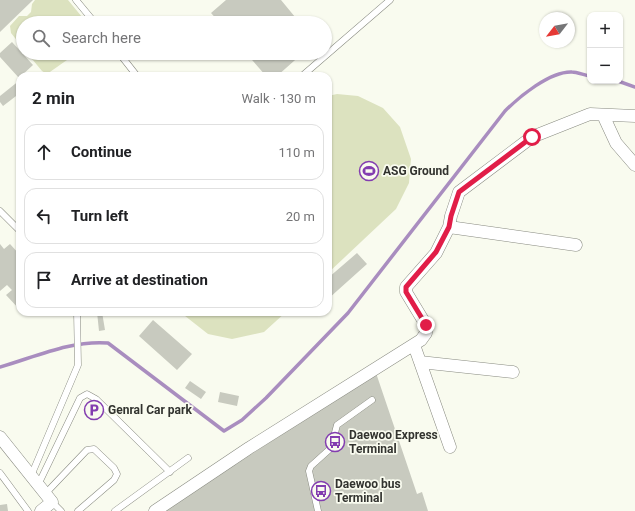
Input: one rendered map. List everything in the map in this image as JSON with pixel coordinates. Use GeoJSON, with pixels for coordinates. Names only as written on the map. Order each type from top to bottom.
{"type":"FeatureCollection","features":[{"type":"Feature","properties":{"kind":"street"},"geometry":{"type":"LineString","coordinates":[[155,511],[249,448],[421,340],[426,333],[426,325],[406,292],[406,287],[436,252],[449,227],[459,192],[532,137],[590,114],[635,116]]}},
{"type":"Feature","properties":{"kind":"street"},"geometry":{"type":"LineString","coordinates":[[603,115],[616,143],[635,165]]}},
{"type":"Feature","properties":{"kind":"street"},"geometry":{"type":"LineString","coordinates":[[449,227],[576,245]]}},
{"type":"Feature","properties":{"kind":"street"},"geometry":{"type":"LineString","coordinates":[[414,344],[450,447]]}},
{"type":"Feature","properties":{"kind":"street"},"geometry":{"type":"LineString","coordinates":[[420,362],[513,372]]}},
{"type":"Feature","properties":{"kind":"street"},"geometry":{"type":"LineString","coordinates":[[0,437],[41,489],[41,511]]}},
{"type":"Feature","properties":{"kind":"lane"},"geometry":{"type":"LineString","coordinates":[[76,0],[89,16]]}},
{"type":"Feature","properties":{"kind":"lane"},"geometry":{"type":"LineString","coordinates":[[332,50],[390,0]]}},
{"type":"Feature","properties":{"kind":"lane"},"geometry":{"type":"LineString","coordinates":[[124,60],[134,72]]}},
{"type":"Feature","properties":{"kind":"lane"},"geometry":{"type":"LineString","coordinates":[[307,72],[321,60]]}},
{"type":"Feature","properties":{"kind":"lane"},"geometry":{"type":"LineString","coordinates":[[0,211],[16,227]]}},
{"type":"Feature","properties":{"kind":"lane"},"geometry":{"type":"LineString","coordinates":[[41,489],[78,365],[78,316]]}},
{"type":"Feature","properties":{"kind":"lane"},"geometry":{"type":"LineString","coordinates":[[41,489],[80,398],[87,394],[91,394],[96,398],[170,472]]}},
{"type":"Feature","properties":{"kind":"lane"},"geometry":{"type":"LineString","coordinates":[[318,511],[309,471],[311,466],[331,448],[337,425],[372,400]]}},
{"type":"Feature","properties":{"kind":"lane"},"geometry":{"type":"LineString","coordinates":[[41,489],[87,450],[94,449],[114,468],[116,478],[78,511]]}},
{"type":"Feature","properties":{"kind":"lane"},"geometry":{"type":"LineString","coordinates":[[115,511],[188,458]]}},
{"type":"Feature","properties":{"kind":"lane"},"geometry":{"type":"LineString","coordinates":[[0,473],[28,511]]}},
{"type":"Feature","properties":{"kind":"lane"},"geometry":{"type":"LineString","coordinates":[[41,489],[61,511]]}},
{"type":"Feature","properties":{"kind":"green space"},"geometry":{"type":"Polygon","coordinates":[[[35,0],[68,0],[81,16],[27,16],[31,12],[32,4],[35,0]]]}},
{"type":"Feature","properties":{"kind":"green space"},"geometry":{"type":"Polygon","coordinates":[[[16,19],[16,39],[11,33],[10,26],[16,19]]]}},
{"type":"Feature","properties":{"kind":"green space"},"geometry":{"type":"Polygon","coordinates":[[[33,60],[67,60],[50,72],[42,71],[33,60]]]}},
{"type":"Feature","properties":{"kind":"green space","name":"ASG Ground"},"geometry":{"type":"Polygon","coordinates":[[[337,94],[358,96],[383,108],[400,127],[411,159],[409,183],[396,209],[332,269],[332,95],[337,94]]]}},
{"type":"Feature","properties":{"kind":"green space"},"geometry":{"type":"Polygon","coordinates":[[[185,316],[282,316],[264,332],[232,339],[208,334],[185,316]]]}},
{"type":"Feature","properties":{"kind":"building"},"geometry":{"type":"Polygon","coordinates":[[[0,0],[33,0],[16,16],[0,32],[0,0]]]}},
{"type":"Feature","properties":{"kind":"building"},"geometry":{"type":"Polygon","coordinates":[[[226,0],[281,0],[294,16],[214,16],[211,13],[226,0]]]}},
{"type":"Feature","properties":{"kind":"building"},"geometry":{"type":"Polygon","coordinates":[[[12,42],[16,46],[16,60],[28,60],[33,65],[25,72],[16,72],[16,75],[0,57],[0,53],[12,42]]]}},
{"type":"Feature","properties":{"kind":"building"},"geometry":{"type":"Polygon","coordinates":[[[252,60],[295,60],[282,72],[263,72],[252,60]]]}},
{"type":"Feature","properties":{"kind":"building"},"geometry":{"type":"Polygon","coordinates":[[[16,83],[16,96],[3,106],[0,102],[0,96],[16,83]]]}},
{"type":"Feature","properties":{"kind":"building"},"geometry":{"type":"Polygon","coordinates":[[[0,244],[4,249],[10,244],[16,251],[16,306],[6,295],[12,290],[7,285],[0,291],[0,244]]]}},
{"type":"Feature","properties":{"kind":"building"},"geometry":{"type":"Polygon","coordinates":[[[357,253],[367,264],[332,295],[332,275],[357,253]]]}},
{"type":"Feature","properties":{"kind":"building"},"geometry":{"type":"Polygon","coordinates":[[[97,316],[103,316],[105,330],[99,331],[97,316]]]}},
{"type":"Feature","properties":{"kind":"building"},"geometry":{"type":"Polygon","coordinates":[[[153,320],[192,354],[177,370],[139,336],[153,320]]]}},
{"type":"Feature","properties":{"kind":"building","name":"Daewoo Express Terminal"},"geometry":{"type":"Polygon","coordinates":[[[376,373],[417,494],[422,492],[428,511],[164,511],[234,463],[235,465],[376,373]]]}},
{"type":"Feature","properties":{"kind":"building"},"geometry":{"type":"Polygon","coordinates":[[[190,381],[206,392],[201,399],[185,388],[190,381]]]}},
{"type":"Feature","properties":{"kind":"building"},"geometry":{"type":"Polygon","coordinates":[[[220,392],[239,396],[237,406],[218,402],[220,392]]]}},
{"type":"Feature","properties":{"kind":"building"},"geometry":{"type":"Polygon","coordinates":[[[7,504],[8,511],[0,511],[0,505],[7,504]]]}},
{"type":"Feature","properties":{"kind":"waterway"},"geometry":{"type":"LineString","coordinates":[[0,367],[53,350],[80,344],[108,343],[224,431],[242,420],[266,398],[348,313],[505,111],[527,92],[554,76],[572,72],[587,75]]}},
{"type":"Feature","properties":{"kind":"waterway"},"geometry":{"type":"LineString","coordinates":[[623,83],[635,87]]}},
{"type":"Feature","properties":{"kind":"place","name":"ASG Ground"},"geometry":{"type":"Point","coordinates":[369,171]}},
{"type":"Feature","properties":{"kind":"place","name":"Genral Car park"},"geometry":{"type":"Point","coordinates":[94,410]}},
{"type":"Feature","properties":{"kind":"place","name":"Daewoo Express Terminal"},"geometry":{"type":"Point","coordinates":[335,442]}},
{"type":"Feature","properties":{"kind":"place","name":"Daewoo bus Terminal"},"geometry":{"type":"Point","coordinates":[321,491]}},
{"type":"Feature","properties":{"kind":"route"},"geometry":{"type":"LineString","coordinates":[[426,325],[406,292],[406,287],[436,252],[449,227],[459,192],[532,137]]}}]}
